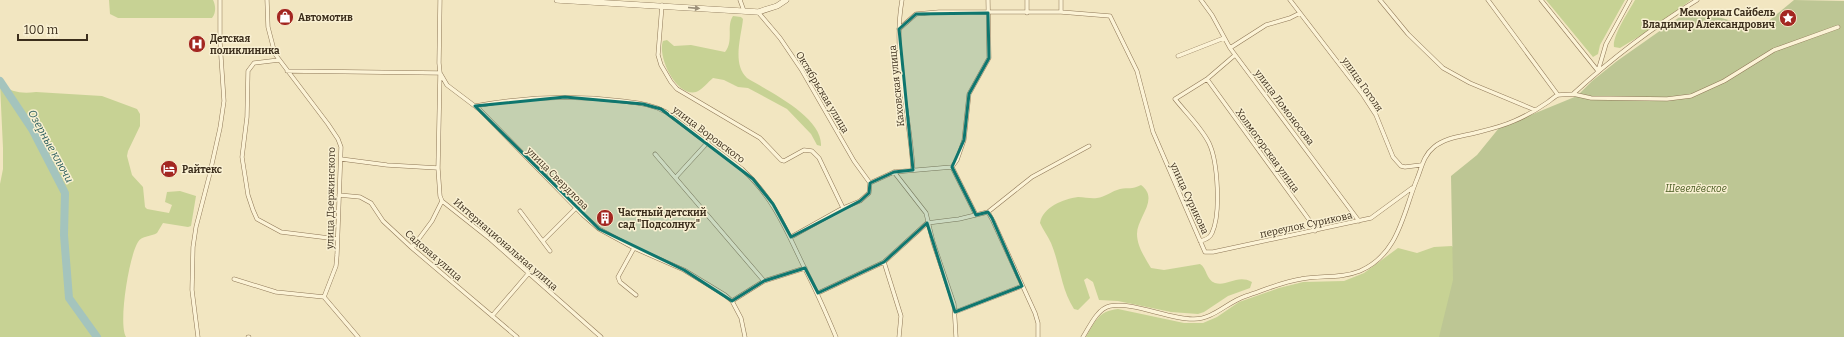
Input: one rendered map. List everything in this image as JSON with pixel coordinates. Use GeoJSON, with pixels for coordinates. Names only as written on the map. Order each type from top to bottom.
{"type":"FeatureCollection","features":[{"type":"Feature","properties":{"kind":"main road"},"geometry":{"type":"LineString","coordinates":[[557,0],[662,5],[758,12],[777,6],[786,0]]}},
{"type":"Feature","properties":{"kind":"street"},"geometry":{"type":"LineString","coordinates":[[198,337],[192,290],[193,247],[196,227],[220,128],[224,101],[220,42],[220,0]]}},
{"type":"Feature","properties":{"kind":"street","name":"улица Дзержинского"},"geometry":{"type":"LineString","coordinates":[[267,0],[268,27],[272,46],[279,60],[338,139],[341,147],[336,266],[324,297]]}},
{"type":"Feature","properties":{"kind":"street"},"geometry":{"type":"LineString","coordinates":[[287,71],[440,74],[440,0]]}},
{"type":"Feature","properties":{"kind":"street"},"geometry":{"type":"LineString","coordinates":[[740,0],[744,11]]}},
{"type":"Feature","properties":{"kind":"street","name":"Каховская улица"},"geometry":{"type":"LineString","coordinates":[[902,0],[899,29],[901,68],[911,142],[913,170]]}},
{"type":"Feature","properties":{"kind":"street"},"geometry":{"type":"LineString","coordinates":[[952,167],[957,160],[964,140],[969,94],[988,61],[988,0]]}},
{"type":"Feature","properties":{"kind":"street"},"geometry":{"type":"LineString","coordinates":[[1027,0],[1027,13]]}},
{"type":"Feature","properties":{"kind":"street"},"geometry":{"type":"LineString","coordinates":[[899,29],[916,14],[946,12],[1061,12],[1061,0]]}},
{"type":"Feature","properties":{"kind":"street","name":"улица Ломоносова"},"geometry":{"type":"LineString","coordinates":[[1201,0],[1212,15],[1230,48],[1359,221]]}},
{"type":"Feature","properties":{"kind":"street","name":"улица Гоголя"},"geometry":{"type":"LineString","coordinates":[[1290,0],[1371,107],[1395,160],[1405,167],[1421,165]]}},
{"type":"Feature","properties":{"kind":"street"},"geometry":{"type":"LineString","coordinates":[[1380,0],[1408,34],[1443,68],[1470,82],[1535,110]]}},
{"type":"Feature","properties":{"kind":"street"},"geometry":{"type":"LineString","coordinates":[[1488,0],[1558,95]]}},
{"type":"Feature","properties":{"kind":"street"},"geometry":{"type":"LineString","coordinates":[[1541,0],[1598,71]]}},
{"type":"Feature","properties":{"kind":"street"},"geometry":{"type":"LineString","coordinates":[[1598,71],[1606,44],[1619,17],[1630,0]]}},
{"type":"Feature","properties":{"kind":"street"},"geometry":{"type":"LineString","coordinates":[[1573,94],[1598,71],[1639,40],[1697,0]]}},
{"type":"Feature","properties":{"kind":"street"},"geometry":{"type":"LineString","coordinates":[[662,5],[658,55],[661,65],[674,86],[760,138],[781,160],[784,161],[804,150],[812,151],[819,158],[843,208]]}},
{"type":"Feature","properties":{"kind":"street","name":"Октябрьская улица"},"geometry":{"type":"LineString","coordinates":[[758,12],[780,38],[801,69],[854,161],[870,183]]}},
{"type":"Feature","properties":{"kind":"street","name":"улица Сурикова"},"geometry":{"type":"LineString","coordinates":[[1061,12],[1106,15],[1112,19],[1137,71],[1153,132],[1200,241],[1206,239],[1213,232],[1218,192],[1215,163],[1207,141],[1175,99],[1207,79]]}},
{"type":"Feature","properties":{"kind":"street"},"geometry":{"type":"LineString","coordinates":[[1230,48],[1266,25],[1290,18],[1300,12]]}},
{"type":"Feature","properties":{"kind":"street"},"geometry":{"type":"LineString","coordinates":[[1083,337],[1097,315],[1110,306],[1136,308],[1181,318],[1203,319],[1213,315],[1239,298],[1277,285],[1301,279],[1347,276],[1361,270],[1379,260],[1391,245],[1406,215],[1421,165],[1430,152],[1443,141],[1502,126],[1519,119],[1558,95],[1573,94],[1591,98],[1667,99],[1691,96],[1724,81],[1774,50],[1838,27]]}},
{"type":"Feature","properties":{"kind":"street"},"geometry":{"type":"LineString","coordinates":[[1178,56],[1224,38]]}},
{"type":"Feature","properties":{"kind":"street"},"geometry":{"type":"LineString","coordinates":[[1207,79],[1236,55]]}},
{"type":"Feature","properties":{"kind":"street"},"geometry":{"type":"LineString","coordinates":[[279,60],[254,64],[248,71],[246,117],[242,157],[251,203],[257,219],[281,232],[337,239]]}},
{"type":"Feature","properties":{"kind":"street","name":"улица Свердлова"},"geometry":{"type":"LineString","coordinates":[[440,74],[449,87],[475,106],[576,208],[600,229],[634,248],[684,270],[708,284],[732,301],[741,318],[745,337]]}},
{"type":"Feature","properties":{"kind":"street","name":"Интернациональная улица"},"geometry":{"type":"LineString","coordinates":[[440,74],[438,168],[440,196],[442,201],[475,226],[601,337]]}},
{"type":"Feature","properties":{"kind":"street","name":"Холмогорская улица"},"geometry":{"type":"LineString","coordinates":[[1207,79],[1310,221],[1315,231]]}},
{"type":"Feature","properties":{"kind":"street","name":"улица Воровского"},"geometry":{"type":"LineString","coordinates":[[475,106],[514,100],[554,97],[600,99],[643,104],[661,109],[708,142],[753,179],[773,204],[818,293],[836,337]]}},
{"type":"Feature","properties":{"kind":"street"},"geometry":{"type":"LineString","coordinates":[[676,177],[708,142]]}},
{"type":"Feature","properties":{"kind":"street"},"geometry":{"type":"LineString","coordinates":[[818,293],[884,262],[927,223],[933,221],[959,219],[988,212],[1032,177],[1089,146]]}},
{"type":"Feature","properties":{"kind":"street"},"geometry":{"type":"LineString","coordinates":[[655,154],[764,281]]}},
{"type":"Feature","properties":{"kind":"street"},"geometry":{"type":"LineString","coordinates":[[341,159],[394,166],[438,168]]}},
{"type":"Feature","properties":{"kind":"street"},"geometry":{"type":"LineString","coordinates":[[790,237],[866,197],[869,193],[870,183],[894,172],[952,167]]}},
{"type":"Feature","properties":{"kind":"street"},"geometry":{"type":"LineString","coordinates":[[952,167],[976,215]]}},
{"type":"Feature","properties":{"kind":"street"},"geometry":{"type":"LineString","coordinates":[[894,172],[924,210],[955,312],[956,337]]}},
{"type":"Feature","properties":{"kind":"street","name":"переулок Сурикова"},"geometry":{"type":"LineString","coordinates":[[1200,241],[1205,252],[1213,252],[1359,221],[1371,218],[1413,188]]}},
{"type":"Feature","properties":{"kind":"street","name":"Садовая улица"},"geometry":{"type":"LineString","coordinates":[[339,195],[366,200],[374,206],[383,221],[412,248],[516,337]]}},
{"type":"Feature","properties":{"kind":"street"},"geometry":{"type":"LineString","coordinates":[[412,248],[434,219],[442,201]]}},
{"type":"Feature","properties":{"kind":"street"},"geometry":{"type":"LineString","coordinates":[[543,241],[576,208]]}},
{"type":"Feature","properties":{"kind":"street"},"geometry":{"type":"LineString","coordinates":[[520,211],[550,251]]}},
{"type":"Feature","properties":{"kind":"street"},"geometry":{"type":"LineString","coordinates":[[988,212],[994,221],[1038,323],[1038,337]]}},
{"type":"Feature","properties":{"kind":"street"},"geometry":{"type":"LineString","coordinates":[[634,248],[618,277],[620,282],[636,295]]}},
{"type":"Feature","properties":{"kind":"street"},"geometry":{"type":"LineString","coordinates":[[884,262],[901,316],[899,337]]}},
{"type":"Feature","properties":{"kind":"street"},"geometry":{"type":"LineString","coordinates":[[732,301],[764,281],[805,268]]}},
{"type":"Feature","properties":{"kind":"street"},"geometry":{"type":"LineString","coordinates":[[492,316],[528,274]]}},
{"type":"Feature","properties":{"kind":"street"},"geometry":{"type":"LineString","coordinates":[[234,279],[276,292],[324,297],[358,337]]}},
{"type":"Feature","properties":{"kind":"street"},"geometry":{"type":"LineString","coordinates":[[955,312],[1022,286]]}},
{"type":"Feature","properties":{"kind":"highlighted area"},"geometry":{"type":"Polygon","coordinates":[[[988,13],[989,58],[969,94],[964,140],[952,167],[976,215],[988,212],[992,218],[1022,286],[955,312],[927,223],[884,262],[818,293],[805,268],[764,281],[732,301],[684,270],[599,229],[475,106],[565,97],[643,104],[661,109],[753,179],[773,204],[791,237],[860,201],[869,193],[870,183],[894,172],[913,170],[899,29],[916,14],[988,13]]]}},
{"type":"Feature","properties":{"kind":"green space"},"geometry":{"type":"Polygon","coordinates":[[[109,0],[213,0],[215,9],[212,18],[118,18],[110,14],[109,0]]]}},
{"type":"Feature","properties":{"kind":"green space"},"geometry":{"type":"Polygon","coordinates":[[[1546,0],[1625,0],[1600,45],[1598,54],[1593,57],[1546,0]]]}},
{"type":"Feature","properties":{"kind":"green space"},"geometry":{"type":"Polygon","coordinates":[[[1635,0],[1691,0],[1653,28],[1620,48],[1614,47],[1618,30],[1635,0]]]}},
{"type":"Feature","properties":{"kind":"green space","name":"Шевелёвское"},"geometry":{"type":"Polygon","coordinates":[[[1794,0],[1844,1],[1844,337],[1439,337],[1453,280],[1451,176],[1477,155],[1499,128],[1577,96],[1592,81],[1617,61],[1691,9],[1759,29],[1794,0]]]}},
{"type":"Feature","properties":{"kind":"green space"},"geometry":{"type":"Polygon","coordinates":[[[733,16],[741,17],[743,19],[739,42],[739,58],[742,72],[747,78],[793,106],[804,115],[819,135],[821,146],[817,145],[811,134],[787,109],[748,88],[738,87],[724,80],[713,78],[698,91],[689,92],[675,82],[663,56],[663,41],[667,40],[674,46],[691,45],[725,52],[728,48],[730,24],[733,16]]]}},
{"type":"Feature","properties":{"kind":"green space"},"geometry":{"type":"Polygon","coordinates":[[[0,84],[13,91],[26,93],[36,92],[102,96],[137,109],[140,114],[140,126],[127,156],[132,175],[143,187],[145,207],[147,209],[169,213],[172,205],[165,202],[167,192],[180,191],[196,196],[191,226],[188,227],[163,223],[157,233],[144,237],[138,242],[131,261],[124,305],[123,319],[126,337],[0,337],[0,184],[3,169],[3,148],[0,84]]]}},
{"type":"Feature","properties":{"kind":"green space"},"geometry":{"type":"Polygon","coordinates":[[[1141,185],[1146,190],[1148,202],[1140,221],[1137,238],[1142,252],[1151,268],[1164,270],[1200,264],[1210,279],[1215,283],[1219,284],[1242,279],[1252,282],[1250,288],[1228,296],[1204,312],[1198,314],[1171,312],[1118,301],[1099,300],[1093,282],[1087,278],[1084,280],[1090,298],[1078,310],[1074,309],[1063,285],[1057,259],[1051,243],[1040,223],[1042,217],[1049,208],[1066,200],[1078,197],[1097,198],[1120,189],[1138,187],[1141,185]]]}},
{"type":"Feature","properties":{"kind":"green space"},"geometry":{"type":"Polygon","coordinates":[[[1452,246],[1513,337],[1086,337],[1098,318],[1111,310],[1118,309],[1184,323],[1203,323],[1217,317],[1239,302],[1279,288],[1303,282],[1344,281],[1364,273],[1398,248],[1417,253],[1434,247],[1452,246]]]}},
{"type":"Feature","properties":{"kind":"waterway","name":"Озерные ключи"},"geometry":{"type":"LineString","coordinates":[[0,81],[32,129],[65,193],[64,235],[69,298],[97,337]]}},
{"type":"Feature","properties":{"kind":"place","name":"Автомотив"},"geometry":{"type":"Point","coordinates":[285,17]}},
{"type":"Feature","properties":{"kind":"place","name":"Мемориал Сайбель Владимир Александрович"},"geometry":{"type":"Point","coordinates":[1788,18]}},
{"type":"Feature","properties":{"kind":"place","name":"Детская поликлиника"},"geometry":{"type":"Point","coordinates":[197,44]}},
{"type":"Feature","properties":{"kind":"place","name":"Райтекс"},"geometry":{"type":"Point","coordinates":[169,169]}},
{"type":"Feature","properties":{"kind":"place","name":"Частный детский сад \"Подсолнух\""},"geometry":{"type":"Point","coordinates":[605,218]}}]}
